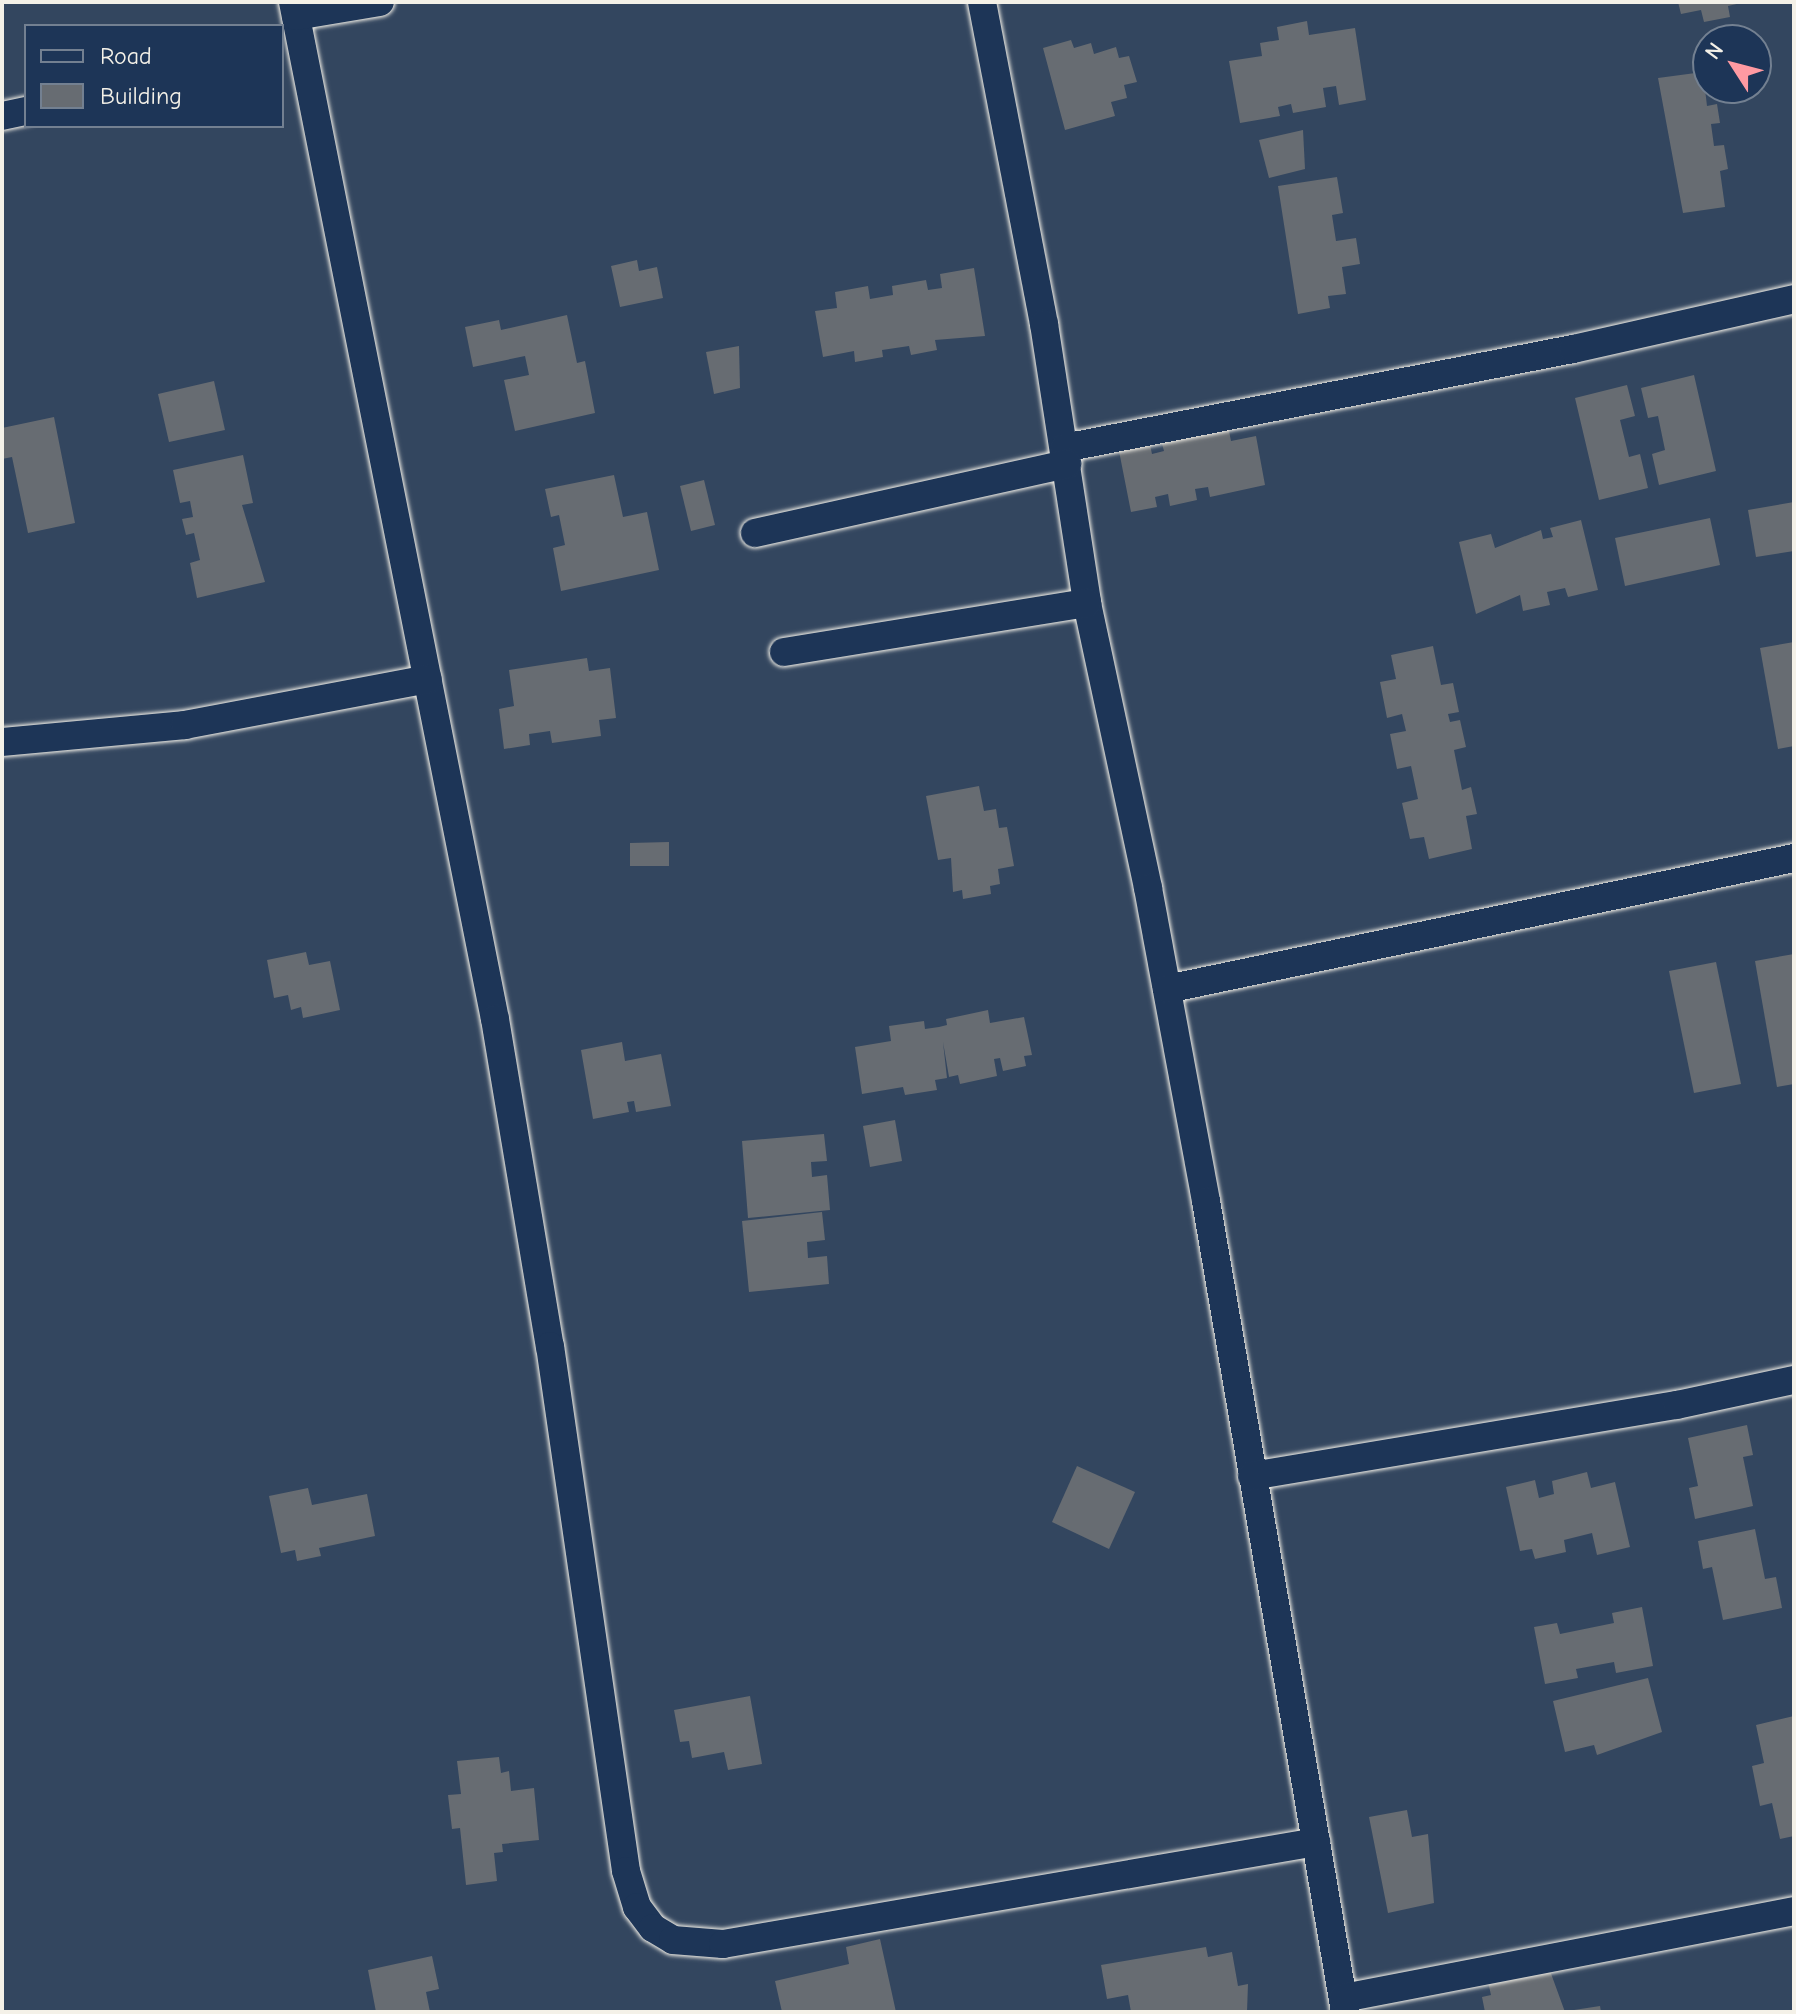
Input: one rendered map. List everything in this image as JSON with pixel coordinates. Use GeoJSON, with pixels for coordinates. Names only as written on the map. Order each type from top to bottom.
{"type":"FeatureCollection","features":[{"type":"Feature","properties":{"kind":"street"},"geometry":{"type":"LineString","coordinates":[[380,2],[294,9],[293,58],[428,679],[523,1174],[626,1871],[637,1907],[653,1928],[673,1940],[723,1944],[1316,1842]]}},
{"type":"Feature","properties":{"kind":"street"},"geometry":{"type":"LineString","coordinates":[[982,2],[1066,456],[1087,603],[1167,989],[1344,2005],[1794,1911]]}},
{"type":"Feature","properties":{"kind":"street"},"geometry":{"type":"LineString","coordinates":[[2,116],[24,111]]}},
{"type":"Feature","properties":{"kind":"street"},"geometry":{"type":"LineString","coordinates":[[755,533],[1066,456],[1558,353],[1794,299]]}},
{"type":"Feature","properties":{"kind":"street"},"geometry":{"type":"LineString","coordinates":[[784,652],[1087,603]]}},
{"type":"Feature","properties":{"kind":"street"},"geometry":{"type":"LineString","coordinates":[[2,742],[185,725],[428,679]]}},
{"type":"Feature","properties":{"kind":"street"},"geometry":{"type":"LineString","coordinates":[[1167,989],[1794,858]]}},
{"type":"Feature","properties":{"kind":"street"},"geometry":{"type":"LineString","coordinates":[[1252,1476],[1794,1380]]}},
{"type":"Feature","properties":{"kind":"building"},"geometry":{"type":"Polygon","coordinates":[[[1678,2],[1741,3],[1728,6],[1730,17],[1704,22],[1701,10],[1681,14],[1678,2]]]}},
{"type":"Feature","properties":{"kind":"building"},"geometry":{"type":"Polygon","coordinates":[[[1307,21],[1309,35],[1355,28],[1366,100],[1339,105],[1336,86],[1323,88],[1326,107],[1293,113],[1291,104],[1278,107],[1280,116],[1240,123],[1229,61],[1262,56],[1260,43],[1279,40],[1277,27],[1307,21]]]}},
{"type":"Feature","properties":{"kind":"building"},"geometry":{"type":"Polygon","coordinates":[[[1071,40],[1074,48],[1091,43],[1094,54],[1116,47],[1119,58],[1129,56],[1137,82],[1124,85],[1127,98],[1111,102],[1115,116],[1065,130],[1043,48],[1071,40]]]}},
{"type":"Feature","properties":{"kind":"building"},"geometry":{"type":"Polygon","coordinates":[[[1692,73],[1692,104],[1717,104],[1720,123],[1711,124],[1714,146],[1724,145],[1728,169],[1720,171],[1725,207],[1683,213],[1658,78],[1692,73]]]}},
{"type":"Feature","properties":{"kind":"building"},"geometry":{"type":"Polygon","coordinates":[[[1303,130],[1305,169],[1269,178],[1259,140],[1303,130]]]}},
{"type":"Feature","properties":{"kind":"building"},"geometry":{"type":"Polygon","coordinates":[[[1337,177],[1343,213],[1332,215],[1336,241],[1356,238],[1360,264],[1342,267],[1346,294],[1328,296],[1330,308],[1298,314],[1278,186],[1337,177]]]}},
{"type":"Feature","properties":{"kind":"building"},"geometry":{"type":"Polygon","coordinates":[[[637,260],[639,271],[657,267],[663,298],[620,307],[611,266],[637,260]]]}},
{"type":"Feature","properties":{"kind":"building"},"geometry":{"type":"Polygon","coordinates":[[[974,268],[985,336],[935,340],[937,350],[911,355],[909,346],[882,350],[883,357],[855,362],[854,351],[823,357],[815,311],[837,308],[835,292],[868,286],[870,299],[893,295],[892,286],[926,280],[928,290],[942,288],[940,274],[974,268]]]}},
{"type":"Feature","properties":{"kind":"building"},"geometry":{"type":"Polygon","coordinates":[[[567,315],[577,363],[585,361],[595,413],[515,431],[504,380],[529,375],[525,356],[473,367],[465,327],[499,320],[501,330],[567,315]]]}},
{"type":"Feature","properties":{"kind":"building"},"geometry":{"type":"Polygon","coordinates":[[[739,346],[740,388],[714,394],[706,352],[739,346]]]}},
{"type":"Feature","properties":{"kind":"building"},"geometry":{"type":"Polygon","coordinates":[[[1694,375],[1716,471],[1659,485],[1652,454],[1665,450],[1658,416],[1648,418],[1641,388],[1694,375]]]}},
{"type":"Feature","properties":{"kind":"building"},"geometry":{"type":"Polygon","coordinates":[[[214,381],[225,430],[169,442],[158,394],[214,381]]]}},
{"type":"Feature","properties":{"kind":"building"},"geometry":{"type":"Polygon","coordinates":[[[1627,385],[1635,416],[1620,420],[1629,457],[1640,454],[1648,488],[1599,500],[1575,398],[1627,385]]]}},
{"type":"Feature","properties":{"kind":"building"},"geometry":{"type":"Polygon","coordinates":[[[54,417],[75,523],[28,533],[12,457],[2,459],[2,428],[54,417]]]}},
{"type":"Feature","properties":{"kind":"building"},"geometry":{"type":"Polygon","coordinates":[[[1228,426],[1231,441],[1256,436],[1265,485],[1210,497],[1208,487],[1195,489],[1197,500],[1170,506],[1168,494],[1155,497],[1157,507],[1131,512],[1119,451],[1150,445],[1152,454],[1164,451],[1161,440],[1228,426]]]}},
{"type":"Feature","properties":{"kind":"building"},"geometry":{"type":"Polygon","coordinates":[[[243,455],[253,503],[242,505],[265,582],[197,598],[190,563],[200,560],[194,533],[186,535],[182,519],[193,517],[190,501],[180,503],[173,470],[243,455]]]}},
{"type":"Feature","properties":{"kind":"building"},"geometry":{"type":"Polygon","coordinates":[[[614,475],[623,517],[647,512],[659,570],[561,591],[553,548],[565,545],[559,515],[551,517],[545,489],[614,475]]]}},
{"type":"Feature","properties":{"kind":"building"},"geometry":{"type":"Polygon","coordinates":[[[704,480],[715,525],[691,531],[680,486],[704,480]]]}},
{"type":"Feature","properties":{"kind":"building"},"geometry":{"type":"Polygon","coordinates":[[[1794,502],[1794,551],[1756,557],[1748,510],[1794,502]]]}},
{"type":"Feature","properties":{"kind":"building"},"geometry":{"type":"Polygon","coordinates":[[[1710,518],[1720,565],[1625,586],[1615,538],[1710,518]]]}},
{"type":"Feature","properties":{"kind":"building"},"geometry":{"type":"Polygon","coordinates":[[[1581,520],[1598,590],[1568,597],[1565,588],[1547,592],[1550,605],[1523,611],[1520,595],[1476,614],[1459,542],[1491,534],[1495,548],[1541,530],[1543,539],[1553,537],[1550,528],[1581,520]]]}},
{"type":"Feature","properties":{"kind":"building"},"geometry":{"type":"Polygon","coordinates":[[[1794,642],[1794,746],[1778,749],[1760,648],[1794,642]]]}},
{"type":"Feature","properties":{"kind":"building"},"geometry":{"type":"Polygon","coordinates":[[[1433,646],[1441,685],[1453,683],[1459,712],[1448,714],[1450,722],[1460,720],[1466,747],[1454,750],[1462,790],[1471,787],[1477,814],[1466,816],[1472,849],[1429,859],[1424,837],[1410,839],[1402,803],[1418,799],[1411,766],[1397,769],[1390,734],[1406,731],[1402,714],[1387,718],[1380,682],[1396,679],[1391,655],[1433,646]]]}},
{"type":"Feature","properties":{"kind":"building"},"geometry":{"type":"Polygon","coordinates":[[[587,658],[589,671],[610,668],[616,718],[599,720],[601,736],[552,743],[550,731],[529,734],[530,745],[504,749],[499,709],[514,706],[509,670],[587,658]]]}},
{"type":"Feature","properties":{"kind":"building"},"geometry":{"type":"Polygon","coordinates":[[[979,786],[984,811],[996,809],[999,828],[1007,827],[1014,866],[998,869],[1000,884],[990,886],[991,894],[963,899],[962,890],[953,892],[951,858],[938,860],[926,796],[979,786]]]}},
{"type":"Feature","properties":{"kind":"building"},"geometry":{"type":"Polygon","coordinates":[[[669,842],[669,866],[630,866],[630,843],[669,842]]]}},
{"type":"Feature","properties":{"kind":"building"},"geometry":{"type":"Polygon","coordinates":[[[306,952],[309,965],[330,961],[340,1010],[303,1018],[301,1007],[291,1010],[288,995],[274,998],[267,960],[306,952]]]}},
{"type":"Feature","properties":{"kind":"building"},"geometry":{"type":"Polygon","coordinates":[[[1794,954],[1794,1084],[1777,1087],[1755,961],[1794,954]]]}},
{"type":"Feature","properties":{"kind":"building"},"geometry":{"type":"Polygon","coordinates":[[[1716,962],[1741,1084],[1694,1093],[1669,971],[1716,962]]]}},
{"type":"Feature","properties":{"kind":"building"},"geometry":{"type":"Polygon","coordinates":[[[988,1010],[990,1023],[1024,1017],[1032,1055],[1024,1056],[1026,1066],[1003,1071],[1000,1058],[994,1059],[997,1076],[960,1084],[958,1075],[949,1077],[943,1042],[947,1078],[935,1080],[937,1090],[905,1095],[903,1087],[862,1094],[855,1047],[891,1041],[889,1026],[924,1021],[925,1029],[939,1027],[947,1025],[946,1019],[988,1010]]]}},
{"type":"Feature","properties":{"kind":"building"},"geometry":{"type":"Polygon","coordinates":[[[622,1042],[625,1061],[661,1054],[671,1106],[636,1112],[634,1101],[627,1102],[629,1112],[593,1119],[581,1050],[622,1042]]]}},
{"type":"Feature","properties":{"kind":"building"},"geometry":{"type":"Polygon","coordinates":[[[895,1120],[902,1161],[870,1167],[863,1126],[895,1120]]]}},
{"type":"Feature","properties":{"kind":"building"},"geometry":{"type":"Polygon","coordinates":[[[824,1134],[827,1161],[811,1162],[812,1177],[827,1175],[830,1210],[748,1218],[742,1141],[824,1134]]]}},
{"type":"Feature","properties":{"kind":"building"},"geometry":{"type":"Polygon","coordinates":[[[822,1212],[825,1240],[807,1242],[808,1258],[827,1256],[829,1284],[749,1292],[742,1221],[822,1212]]]}},
{"type":"Feature","properties":{"kind":"building"},"geometry":{"type":"Polygon","coordinates":[[[1747,1425],[1753,1455],[1743,1457],[1753,1506],[1695,1519],[1689,1488],[1698,1486],[1688,1438],[1747,1425]]]}},
{"type":"Feature","properties":{"kind":"building"},"geometry":{"type":"Polygon","coordinates":[[[1077,1466],[1135,1492],[1109,1549],[1052,1522],[1077,1466]]]}},
{"type":"Feature","properties":{"kind":"building"},"geometry":{"type":"Polygon","coordinates":[[[1587,1472],[1591,1488],[1615,1482],[1630,1547],[1597,1555],[1592,1533],[1564,1540],[1566,1552],[1535,1559],[1532,1549],[1520,1551],[1506,1487],[1535,1480],[1539,1498],[1554,1494],[1552,1481],[1587,1472]]]}},
{"type":"Feature","properties":{"kind":"building"},"geometry":{"type":"Polygon","coordinates":[[[308,1488],[312,1505],[367,1494],[375,1536],[319,1548],[321,1556],[297,1561],[295,1550],[281,1553],[269,1496],[308,1488]]]}},
{"type":"Feature","properties":{"kind":"building"},"geometry":{"type":"Polygon","coordinates":[[[1755,1529],[1765,1579],[1776,1577],[1782,1608],[1723,1620],[1712,1567],[1703,1569],[1698,1541],[1755,1529]]]}},
{"type":"Feature","properties":{"kind":"building"},"geometry":{"type":"Polygon","coordinates":[[[1642,1607],[1653,1666],[1616,1673],[1614,1662],[1576,1669],[1578,1678],[1545,1684],[1534,1627],[1557,1623],[1560,1634],[1614,1623],[1612,1613],[1642,1607]]]}},
{"type":"Feature","properties":{"kind":"building"},"geometry":{"type":"Polygon","coordinates":[[[1648,1678],[1662,1732],[1597,1755],[1594,1745],[1565,1752],[1553,1701],[1648,1678]]]}},
{"type":"Feature","properties":{"kind":"building"},"geometry":{"type":"Polygon","coordinates":[[[750,1696],[762,1764],[728,1770],[724,1752],[692,1758],[689,1741],[680,1742],[674,1710],[750,1696]]]}},
{"type":"Feature","properties":{"kind":"building"},"geometry":{"type":"Polygon","coordinates":[[[1794,1716],[1794,1836],[1780,1839],[1772,1803],[1760,1806],[1752,1766],[1764,1763],[1756,1725],[1794,1716]]]}},
{"type":"Feature","properties":{"kind":"building"},"geometry":{"type":"Polygon","coordinates":[[[499,1757],[501,1773],[509,1771],[511,1791],[534,1788],[539,1840],[502,1844],[503,1852],[494,1853],[497,1881],[466,1885],[460,1828],[452,1829],[448,1795],[461,1794],[457,1761],[499,1757]]]}},
{"type":"Feature","properties":{"kind":"building"},"geometry":{"type":"Polygon","coordinates":[[[1407,1810],[1412,1837],[1428,1834],[1434,1903],[1388,1913],[1369,1817],[1407,1810]]]}},
{"type":"Feature","properties":{"kind":"building"},"geometry":{"type":"Polygon","coordinates":[[[880,1939],[896,2012],[782,2012],[775,1981],[849,1964],[846,1947],[880,1939]]]}},
{"type":"Feature","properties":{"kind":"building"},"geometry":{"type":"Polygon","coordinates":[[[1206,1947],[1208,1957],[1232,1952],[1238,1986],[1248,1984],[1247,2012],[1131,2012],[1128,1995],[1107,1999],[1101,1965],[1206,1947]]]}},
{"type":"Feature","properties":{"kind":"building"},"geometry":{"type":"Polygon","coordinates":[[[432,1956],[439,1989],[426,1992],[430,2012],[376,2012],[368,1970],[432,1956]]]}},
{"type":"Feature","properties":{"kind":"building"},"geometry":{"type":"Polygon","coordinates":[[[1549,1968],[1565,2012],[1485,2012],[1482,1997],[1491,1995],[1488,1982],[1549,1968]]]}},
{"type":"Feature","properties":{"kind":"building"},"geometry":{"type":"Polygon","coordinates":[[[1600,2006],[1601,2012],[1574,2012],[1574,2010],[1600,2006]]]}}]}
